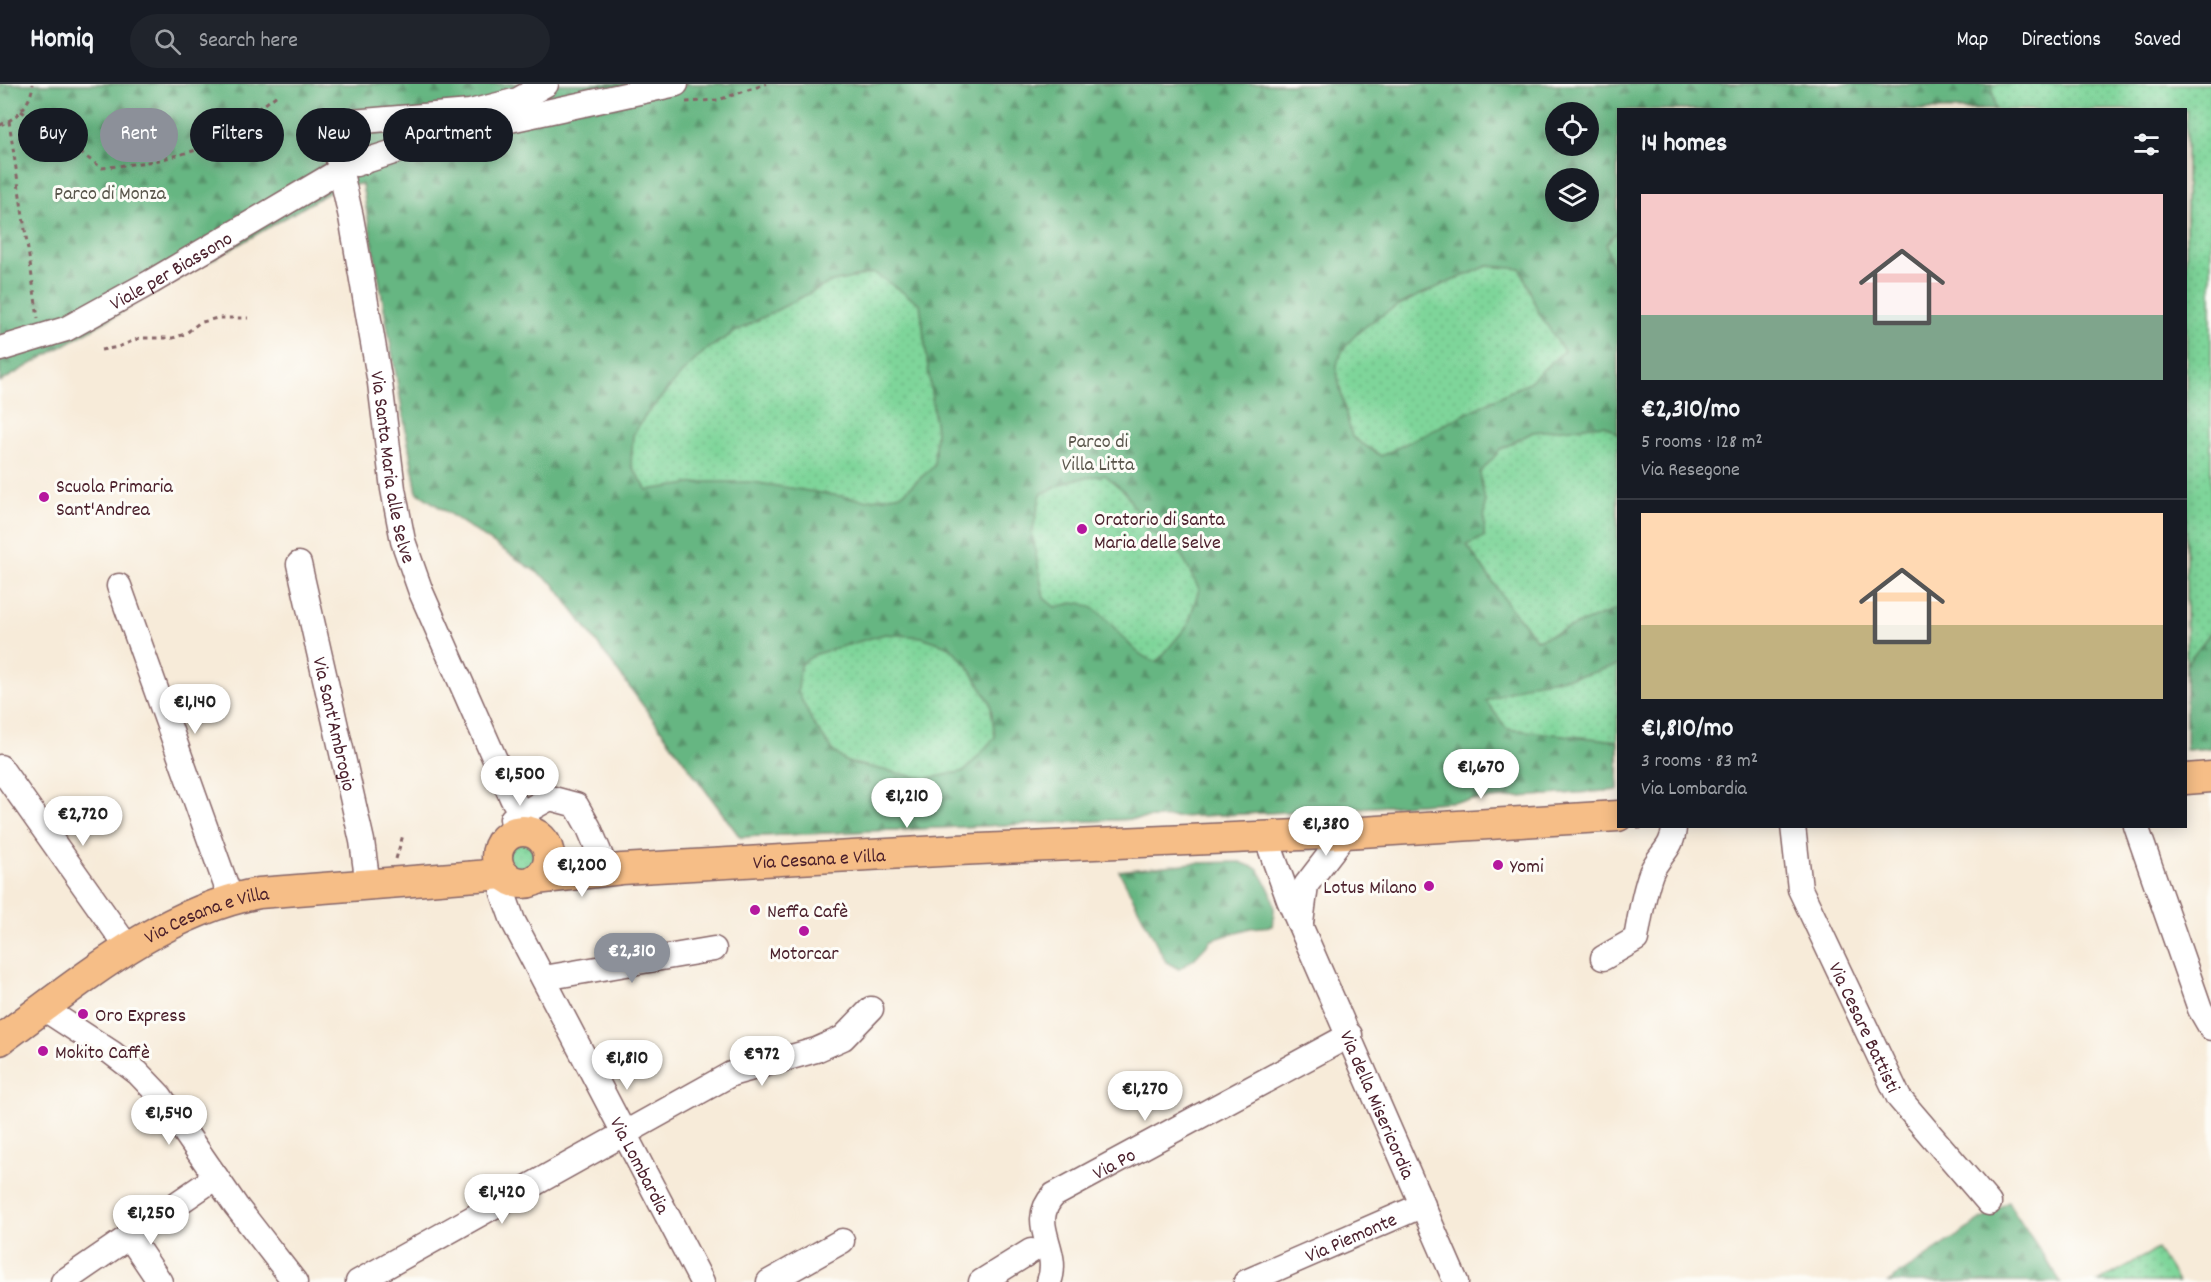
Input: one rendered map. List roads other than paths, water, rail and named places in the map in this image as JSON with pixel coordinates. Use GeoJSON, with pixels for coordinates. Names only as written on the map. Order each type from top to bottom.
{"type":"FeatureCollection","features":[{"type":"Feature","properties":{"kind":"main road"},"geometry":{"type":"LineString","coordinates":[[2187,779],[2211,777]]}},
{"type":"Feature","properties":{"kind":"main road"},"geometry":{"type":"LineString","coordinates":[[1266,837],[1617,816]]}},
{"type":"Feature","properties":{"kind":"main road","name":"Via Cesana e Villa"},"geometry":{"type":"LineString","coordinates":[[0,1040],[128,948],[174,921],[231,899],[259,893],[447,878],[519,844],[611,869],[1266,837]]}},
{"type":"Feature","properties":{"kind":"street"},"geometry":{"type":"LineString","coordinates":[[342,163],[352,122],[470,112],[518,100],[546,84]]}},
{"type":"Feature","properties":{"kind":"street","name":"Viale per Biassono"},"geometry":{"type":"LineString","coordinates":[[0,349],[66,329],[151,282],[342,163],[459,131],[676,84]]}},
{"type":"Feature","properties":{"kind":"street","name":"Via Santa Maria alle Selve"},"geometry":{"type":"LineString","coordinates":[[342,163],[380,384],[393,489],[403,541],[519,844]]}},
{"type":"Feature","properties":{"kind":"street","name":"Via Sant'Ambrogio"},"geometry":{"type":"LineString","coordinates":[[299,564],[362,842],[368,885]]}},
{"type":"Feature","properties":{"kind":"street"},"geometry":{"type":"LineString","coordinates":[[119,586],[231,899]]}},
{"type":"Feature","properties":{"kind":"street"},"geometry":{"type":"LineString","coordinates":[[1,770],[128,948]]}},
{"type":"Feature","properties":{"kind":"street"},"geometry":{"type":"LineString","coordinates":[[519,844],[550,798],[576,805],[611,869]]}},
{"type":"Feature","properties":{"kind":"street"},"geometry":{"type":"LineString","coordinates":[[1603,958],[1636,939],[1645,890],[1653,869],[1670,846],[1674,828]]}},
{"type":"Feature","properties":{"kind":"street","name":"Via Cesare Battisti"},"geometry":{"type":"LineString","coordinates":[[1793,828],[1800,889],[1899,1098],[1989,1203]]}},
{"type":"Feature","properties":{"kind":"street"},"geometry":{"type":"LineString","coordinates":[[2137,828],[2200,1010],[2211,1028]]}},
{"type":"Feature","properties":{"kind":"street"},"geometry":{"type":"LineString","coordinates":[[1306,885],[1346,833]]}},
{"type":"Feature","properties":{"kind":"street"},"geometry":{"type":"LineString","coordinates":[[1300,835],[1305,851],[1306,885],[1301,925]]}},
{"type":"Feature","properties":{"kind":"street","name":"Via della Misericordia"},"geometry":{"type":"LineString","coordinates":[[1266,837],[1277,871],[1456,1282]]}},
{"type":"Feature","properties":{"kind":"street","name":"Via Lombardia"},"geometry":{"type":"LineString","coordinates":[[519,844],[503,893],[513,921],[702,1282]]}},
{"type":"Feature","properties":{"kind":"street"},"geometry":{"type":"LineString","coordinates":[[544,978],[714,949]]}},
{"type":"Feature","properties":{"kind":"street"},"geometry":{"type":"LineString","coordinates":[[43,1008],[138,1073],[160,1096],[216,1177],[295,1282]]}},
{"type":"Feature","properties":{"kind":"street"},"geometry":{"type":"LineString","coordinates":[[358,1282],[731,1074],[816,1050],[843,1038],[872,1009]]}},
{"type":"Feature","properties":{"kind":"street","name":"Via Po"},"geometry":{"type":"LineString","coordinates":[[1049,1282],[1053,1262],[1042,1216],[1046,1204],[1054,1195],[1350,1035]]}},
{"type":"Feature","properties":{"kind":"street"},"geometry":{"type":"LineString","coordinates":[[63,1282],[216,1177]]}},
{"type":"Feature","properties":{"kind":"street","name":"Via Piemonte"},"geometry":{"type":"LineString","coordinates":[[1246,1282],[1423,1205]]}},
{"type":"Feature","properties":{"kind":"street"},"geometry":{"type":"LineString","coordinates":[[129,1236],[160,1282]]}},
{"type":"Feature","properties":{"kind":"street"},"geometry":{"type":"LineString","coordinates":[[769,1282],[842,1241]]}},
{"type":"Feature","properties":{"kind":"street"},"geometry":{"type":"LineString","coordinates":[[981,1282],[1031,1251]]}},
{"type":"Feature","properties":{"kind":"place","name":"Scuola Primaria Sant'Andrea"},"geometry":{"type":"Point","coordinates":[44,497]}},
{"type":"Feature","properties":{"kind":"place","name":"Oratorio di Santa Maria delle Selve"},"geometry":{"type":"Point","coordinates":[1082,529]}},
{"type":"Feature","properties":{"kind":"place","name":"Yomi"},"geometry":{"type":"Point","coordinates":[1498,865]}},
{"type":"Feature","properties":{"kind":"place","name":"Lotus Milano"},"geometry":{"type":"Point","coordinates":[1429,886]}},
{"type":"Feature","properties":{"kind":"place","name":"Neffa Cafè"},"geometry":{"type":"Point","coordinates":[755,910]}},
{"type":"Feature","properties":{"kind":"place","name":"Motorcar"},"geometry":{"type":"Point","coordinates":[804,931]}},
{"type":"Feature","properties":{"kind":"place","name":"Oro Express"},"geometry":{"type":"Point","coordinates":[83,1014]}},
{"type":"Feature","properties":{"kind":"place","name":"Mokito Caffè"},"geometry":{"type":"Point","coordinates":[43,1051]}},
{"type":"Feature","properties":{"kind":"park label","name":"Parco di Monza"},"geometry":{"type":"Point","coordinates":[110,192]}},
{"type":"Feature","properties":{"kind":"park label","name":"Parco di Villa Litta"},"geometry":{"type":"Point","coordinates":[1098,452]}}]}
